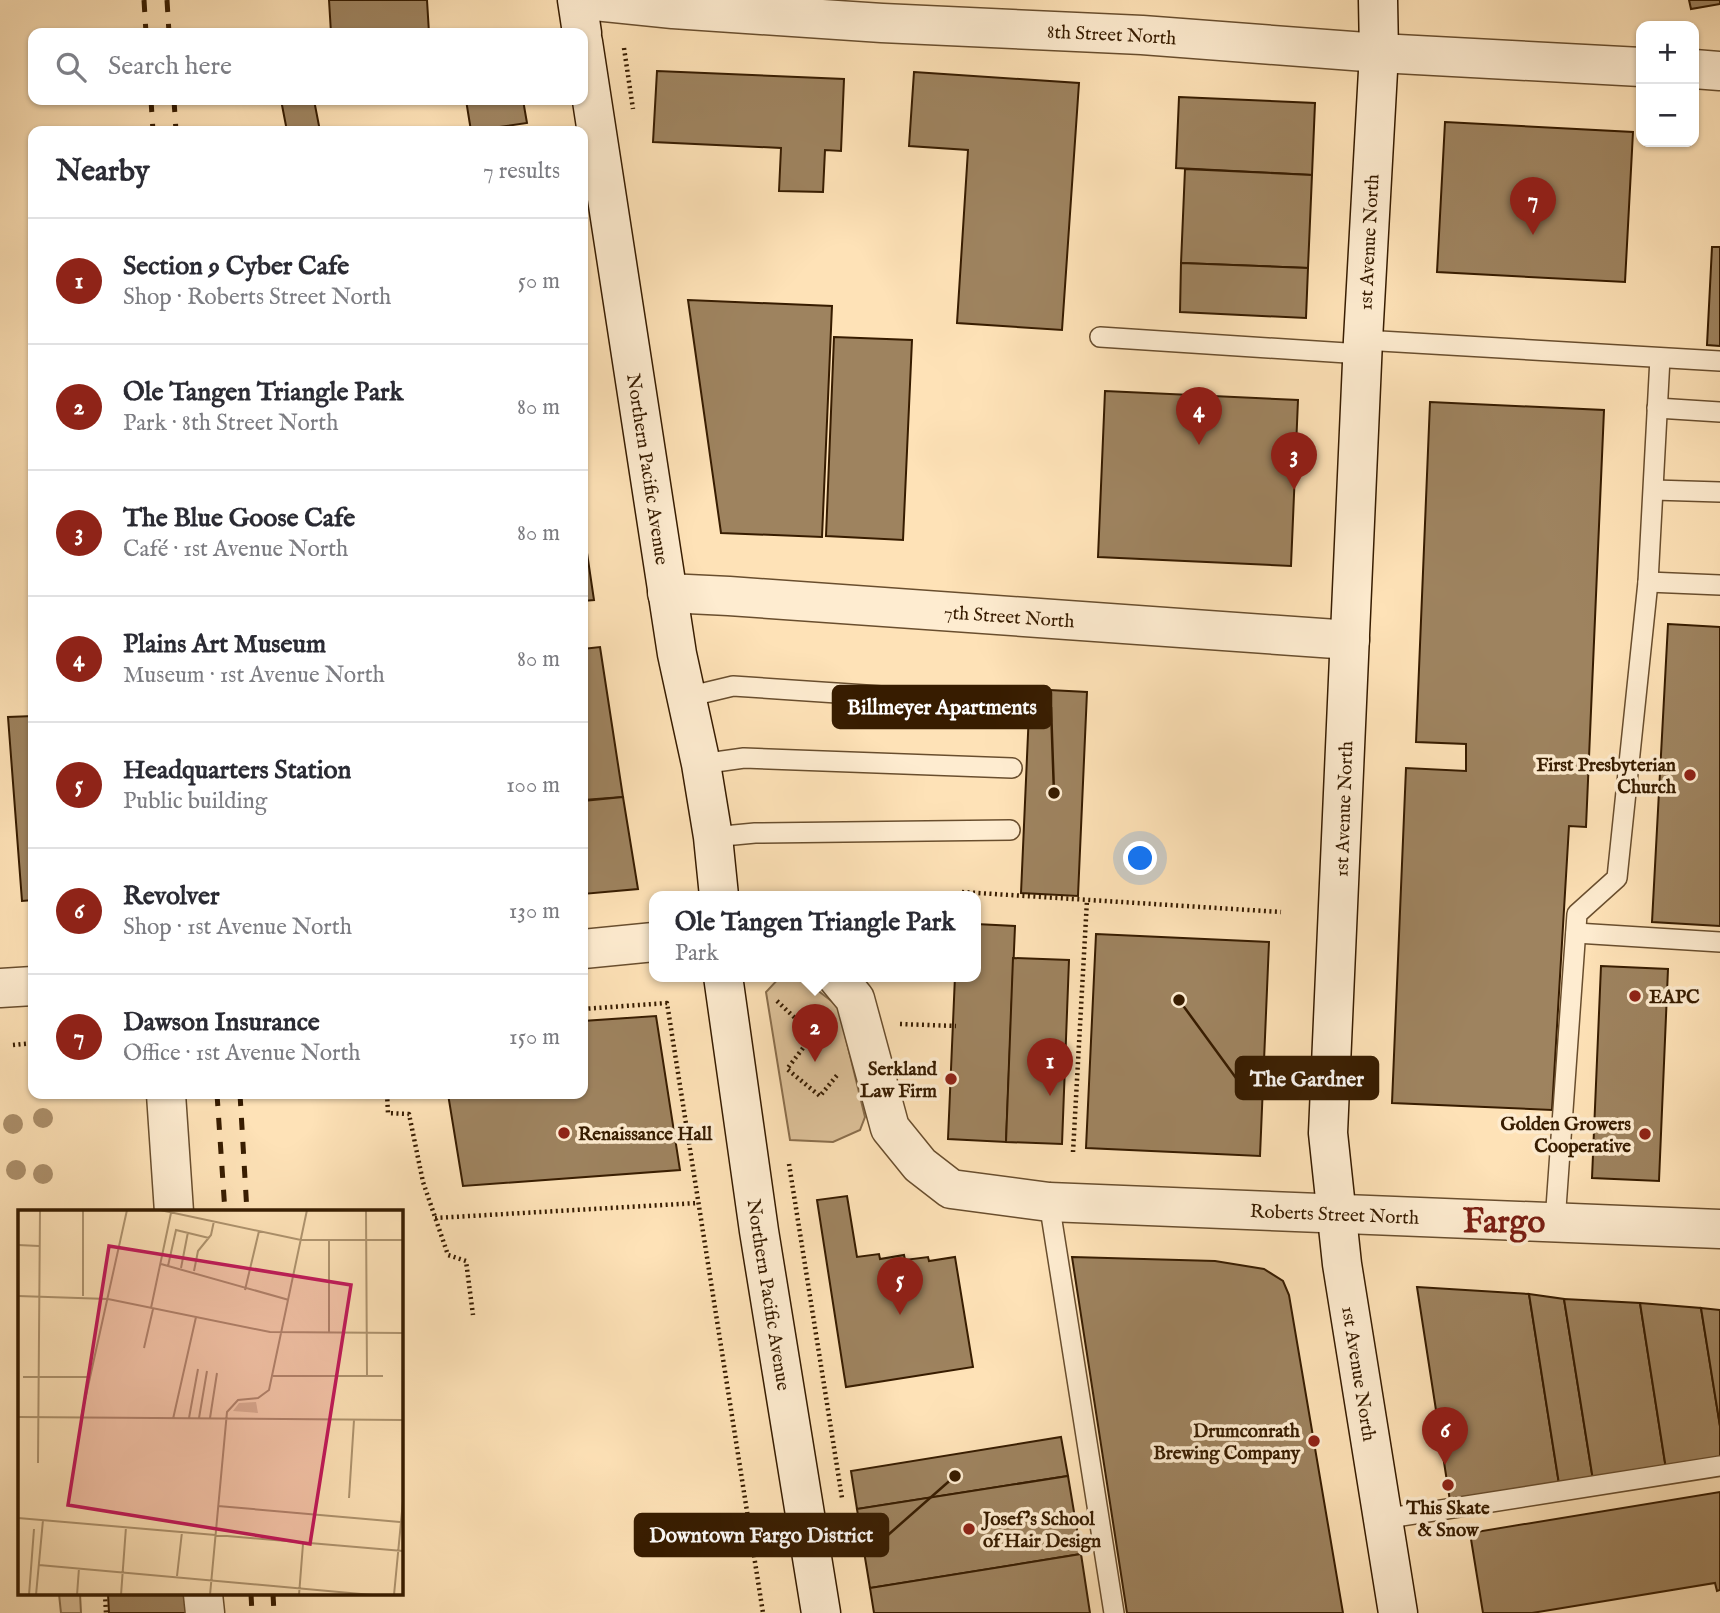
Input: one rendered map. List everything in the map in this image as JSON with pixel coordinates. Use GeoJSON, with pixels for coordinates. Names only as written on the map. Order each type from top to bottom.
{"type":"FeatureCollection","features":[{"type":"Feature","properties":{"kind":"street"},"geometry":{"type":"LineString","coordinates":[[577,0],[581,28]]}},
{"type":"Feature","properties":{"kind":"street","name":"8th Street North"},"geometry":{"type":"LineString","coordinates":[[585,0],[673,9],[855,11],[1379,53],[1636,66]]}},
{"type":"Feature","properties":{"kind":"street","name":"1st Avenue North"},"geometry":{"type":"LineString","coordinates":[[1378,0],[1379,53],[1362,347],[1328,1133],[1342,1264],[1398,1613]]}},
{"type":"Feature","properties":{"kind":"street"},"geometry":{"type":"LineString","coordinates":[[1699,69],[1720,71]]}},
{"type":"Feature","properties":{"kind":"street","name":"Northern Pacific Avenue"},"geometry":{"type":"LineString","coordinates":[[588,74],[667,593],[701,764],[718,891]]}},
{"type":"Feature","properties":{"kind":"street","name":"7th Street North"},"geometry":{"type":"LineString","coordinates":[[667,593],[1350,640]]}},
{"type":"Feature","properties":{"kind":"street"},"geometry":{"type":"LineString","coordinates":[[588,948],[649,942]]}},
{"type":"Feature","properties":{"kind":"street","name":"Northern Pacific Avenue"},"geometry":{"type":"LineString","coordinates":[[724,982],[759,1231],[821,1613]]}},
{"type":"Feature","properties":{"kind":"street","name":"Roberts Street North"},"geometry":{"type":"LineString","coordinates":[[841,982],[855,999],[890,1128],[920,1165],[951,1189],[1049,1202],[1720,1229]]}},
{"type":"Feature","properties":{"kind":"street"},"geometry":{"type":"LineString","coordinates":[[0,988],[28,986]]}},
{"type":"Feature","properties":{"kind":"street"},"geometry":{"type":"LineString","coordinates":[[166,1099],[174,1210]]}},
{"type":"Feature","properties":{"kind":"lane"},"geometry":{"type":"LineString","coordinates":[[1100,337],[1720,360]]}},
{"type":"Feature","properties":{"kind":"lane"},"geometry":{"type":"LineString","coordinates":[[1555,1222],[1577,914],[1617,878],[1648,582],[1660,358]]}},
{"type":"Feature","properties":{"kind":"lane"},"geometry":{"type":"LineString","coordinates":[[1657,408],[1720,412]]}},
{"type":"Feature","properties":{"kind":"lane"},"geometry":{"type":"LineString","coordinates":[[1654,490],[1720,492]]}},
{"type":"Feature","properties":{"kind":"lane"},"geometry":{"type":"LineString","coordinates":[[1648,582],[1720,584]]}},
{"type":"Feature","properties":{"kind":"lane"},"geometry":{"type":"LineString","coordinates":[[687,697],[733,686],[1015,705]]}},
{"type":"Feature","properties":{"kind":"lane"},"geometry":{"type":"LineString","coordinates":[[701,764],[744,758],[1012,768]]}},
{"type":"Feature","properties":{"kind":"lane"},"geometry":{"type":"LineString","coordinates":[[713,837],[755,833],[1010,830]]}},
{"type":"Feature","properties":{"kind":"lane"},"geometry":{"type":"LineString","coordinates":[[1576,933],[1720,942]]}},
{"type":"Feature","properties":{"kind":"lane"},"geometry":{"type":"LineString","coordinates":[[1049,1202],[1114,1613]]}},
{"type":"Feature","properties":{"kind":"lane"},"geometry":{"type":"LineString","coordinates":[[1383,1519],[1720,1466]]}},
{"type":"Feature","properties":{"kind":"path"},"geometry":{"type":"LineString","coordinates":[[981,893],[1281,912]]}},
{"type":"Feature","properties":{"kind":"path"},"geometry":{"type":"LineString","coordinates":[[1073,1152],[1087,900]]}},
{"type":"Feature","properties":{"kind":"path"},"geometry":{"type":"LineString","coordinates":[[777,1001],[813,1035]]}},
{"type":"Feature","properties":{"kind":"path"},"geometry":{"type":"LineString","coordinates":[[588,1009],[667,1003],[763,1613]]}},
{"type":"Feature","properties":{"kind":"path"},"geometry":{"type":"LineString","coordinates":[[900,1024],[956,1026]]}},
{"type":"Feature","properties":{"kind":"path"},"geometry":{"type":"LineString","coordinates":[[832,1046],[816,1031],[788,1069],[820,1096],[841,1070]]}},
{"type":"Feature","properties":{"kind":"path"},"geometry":{"type":"LineString","coordinates":[[13,1045],[28,1044]]}},
{"type":"Feature","properties":{"kind":"path"},"geometry":{"type":"LineString","coordinates":[[387,1099],[388,1114],[408,1114],[423,1182],[448,1255],[466,1261],[473,1315]]}},
{"type":"Feature","properties":{"kind":"path"},"geometry":{"type":"LineString","coordinates":[[789,1160],[844,1506]]}},
{"type":"Feature","properties":{"kind":"path"},"geometry":{"type":"LineString","coordinates":[[435,1218],[698,1203]]}},
{"type":"Feature","properties":{"kind":"shaded area"},"geometry":{"type":"Polygon","coordinates":[[[775,982],[807,982],[838,1006],[865,1117],[860,1130],[833,1142],[790,1140],[766,992],[775,982]]]}},
{"type":"Feature","properties":{"kind":"shaded area"},"geometry":{"type":"Polygon","coordinates":[[[59,1596],[80,1596],[81,1613],[61,1613],[59,1596]]]}},
{"type":"Feature","properties":{"kind":"building"},"geometry":{"type":"Polygon","coordinates":[[[329,0],[427,0],[429,28],[331,28],[329,0]]]}},
{"type":"Feature","properties":{"kind":"building"},"geometry":{"type":"Polygon","coordinates":[[[1689,0],[1720,0],[1720,4],[1691,9],[1689,0]]]}},
{"type":"Feature","properties":{"kind":"building"},"geometry":{"type":"Polygon","coordinates":[[[657,71],[844,79],[841,151],[825,150],[823,192],[779,191],[781,148],[653,142],[657,71]]]}},
{"type":"Feature","properties":{"kind":"building"},"geometry":{"type":"Polygon","coordinates":[[[914,72],[1079,83],[1062,330],[957,323],[968,150],[909,146],[914,72]]]}},
{"type":"Feature","properties":{"kind":"building"},"geometry":{"type":"Polygon","coordinates":[[[1179,97],[1315,103],[1312,175],[1176,168],[1179,97]]]}},
{"type":"Feature","properties":{"kind":"building"},"geometry":{"type":"Polygon","coordinates":[[[282,105],[315,105],[319,126],[286,126],[282,105]]]}},
{"type":"Feature","properties":{"kind":"building"},"geometry":{"type":"Polygon","coordinates":[[[467,105],[524,105],[527,123],[470,126],[467,105]]]}},
{"type":"Feature","properties":{"kind":"building"},"geometry":{"type":"Polygon","coordinates":[[[1445,122],[1633,132],[1625,282],[1437,272],[1445,122]]]}},
{"type":"Feature","properties":{"kind":"building"},"geometry":{"type":"Polygon","coordinates":[[[1185,169],[1312,175],[1308,268],[1181,263],[1185,169]]]}},
{"type":"Feature","properties":{"kind":"building"},"geometry":{"type":"Polygon","coordinates":[[[1712,247],[1720,247],[1720,346],[1707,345],[1712,247]]]}},
{"type":"Feature","properties":{"kind":"building"},"geometry":{"type":"Polygon","coordinates":[[[1181,263],[1308,268],[1306,318],[1180,312],[1181,263]]]}},
{"type":"Feature","properties":{"kind":"building"},"geometry":{"type":"Polygon","coordinates":[[[688,300],[832,306],[822,537],[721,533],[688,300]]]}},
{"type":"Feature","properties":{"kind":"building"},"geometry":{"type":"Polygon","coordinates":[[[834,337],[912,340],[903,540],[826,536],[834,337]]]}},
{"type":"Feature","properties":{"kind":"building"},"geometry":{"type":"Polygon","coordinates":[[[1105,391],[1298,400],[1291,566],[1098,557],[1105,391]]]}},
{"type":"Feature","properties":{"kind":"building"},"geometry":{"type":"Polygon","coordinates":[[[1430,402],[1604,410],[1586,827],[1569,826],[1552,1110],[1392,1103],[1406,768],[1466,771],[1466,744],[1416,742],[1430,402]]]}},
{"type":"Feature","properties":{"kind":"building"},"geometry":{"type":"Polygon","coordinates":[[[588,560],[594,600],[588,601],[588,560]]]}},
{"type":"Feature","properties":{"kind":"building","name":"First Presbyterian Church"},"geometry":{"type":"Polygon","coordinates":[[[1668,624],[1720,627],[1720,926],[1652,922],[1668,624]]]}},
{"type":"Feature","properties":{"kind":"building"},"geometry":{"type":"Polygon","coordinates":[[[600,647],[623,797],[588,800],[588,648],[600,647]]]}},
{"type":"Feature","properties":{"kind":"building"},"geometry":{"type":"Polygon","coordinates":[[[1030,689],[1087,692],[1078,896],[1021,893],[1030,689]]]}},
{"type":"Feature","properties":{"kind":"building"},"geometry":{"type":"Polygon","coordinates":[[[28,716],[28,900],[22,901],[8,717],[28,716]]]}},
{"type":"Feature","properties":{"kind":"building"},"geometry":{"type":"Polygon","coordinates":[[[623,797],[638,889],[588,894],[588,800],[623,797]]]}},
{"type":"Feature","properties":{"kind":"building"},"geometry":{"type":"Polygon","coordinates":[[[981,924],[1015,926],[1006,1142],[948,1139],[955,982],[981,982],[981,924]]]}},
{"type":"Feature","properties":{"kind":"building"},"geometry":{"type":"Polygon","coordinates":[[[1096,934],[1269,942],[1260,1156],[1086,1148],[1096,934]]]}},
{"type":"Feature","properties":{"kind":"building"},"geometry":{"type":"Polygon","coordinates":[[[1013,958],[1069,960],[1062,1144],[1006,1142],[1013,958]]]}},
{"type":"Feature","properties":{"kind":"building"},"geometry":{"type":"Polygon","coordinates":[[[1601,966],[1668,969],[1659,1181],[1592,1178],[1601,966]]]}},
{"type":"Feature","properties":{"kind":"building","name":"Renaissance Hall"},"geometry":{"type":"Polygon","coordinates":[[[656,1016],[680,1170],[463,1186],[449,1099],[588,1099],[588,1021],[656,1016]]]}},
{"type":"Feature","properties":{"kind":"building"},"geometry":{"type":"Polygon","coordinates":[[[847,1196],[857,1257],[879,1254],[880,1259],[904,1255],[905,1260],[928,1257],[929,1261],[955,1257],[973,1367],[846,1387],[817,1200],[847,1196]]]}},
{"type":"Feature","properties":{"kind":"building"},"geometry":{"type":"Polygon","coordinates":[[[1072,1257],[1215,1261],[1264,1269],[1283,1281],[1289,1295],[1343,1613],[1127,1613],[1072,1257]]]}},
{"type":"Feature","properties":{"kind":"building"},"geometry":{"type":"Polygon","coordinates":[[[1417,1287],[1529,1294],[1559,1484],[1450,1501],[1417,1287]]]}},
{"type":"Feature","properties":{"kind":"building"},"geometry":{"type":"Polygon","coordinates":[[[1529,1294],[1564,1299],[1593,1480],[1559,1484],[1529,1294]]]}},
{"type":"Feature","properties":{"kind":"building"},"geometry":{"type":"Polygon","coordinates":[[[1564,1299],[1640,1303],[1666,1469],[1593,1480],[1564,1299]]]}},
{"type":"Feature","properties":{"kind":"building"},"geometry":{"type":"Polygon","coordinates":[[[1640,1303],[1701,1308],[1720,1426],[1720,1460],[1666,1469],[1640,1303]]]}},
{"type":"Feature","properties":{"kind":"building"},"geometry":{"type":"Polygon","coordinates":[[[1701,1308],[1720,1310],[1720,1426],[1701,1308]]]}},
{"type":"Feature","properties":{"kind":"building"},"geometry":{"type":"Polygon","coordinates":[[[1061,1437],[1068,1476],[857,1509],[851,1471],[1061,1437]]]}},
{"type":"Feature","properties":{"kind":"building","name":"Josef's School of Hair Design"},"geometry":{"type":"Polygon","coordinates":[[[1068,1476],[1081,1554],[870,1588],[857,1509],[1068,1476]]]}},
{"type":"Feature","properties":{"kind":"building"},"geometry":{"type":"Polygon","coordinates":[[[1720,1492],[1720,1590],[1717,1591],[1715,1583],[1532,1613],[1483,1613],[1470,1533],[1720,1492]]]}},
{"type":"Feature","properties":{"kind":"building"},"geometry":{"type":"Polygon","coordinates":[[[1081,1554],[1090,1613],[874,1613],[870,1588],[1081,1554]]]}},
{"type":"Feature","properties":{"kind":"building"},"geometry":{"type":"Polygon","coordinates":[[[108,1596],[199,1596],[201,1613],[109,1613],[108,1596]]]}},
{"type":"Feature","properties":{"kind":"railway"},"geometry":{"type":"LineString","coordinates":[[144,0],[146,28]]}},
{"type":"Feature","properties":{"kind":"railway"},"geometry":{"type":"LineString","coordinates":[[167,0],[169,28]]}},
{"type":"Feature","properties":{"kind":"railway"},"geometry":{"type":"LineString","coordinates":[[151,105],[153,126]]}},
{"type":"Feature","properties":{"kind":"railway"},"geometry":{"type":"LineString","coordinates":[[174,105],[176,126]]}},
{"type":"Feature","properties":{"kind":"railway"},"geometry":{"type":"LineString","coordinates":[[217,1099],[225,1210]]}},
{"type":"Feature","properties":{"kind":"railway"},"geometry":{"type":"LineString","coordinates":[[240,1099],[247,1210]]}},
{"type":"Feature","properties":{"kind":"railway"},"geometry":{"type":"LineString","coordinates":[[251,1596],[252,1613]]}},
{"type":"Feature","properties":{"kind":"railway"},"geometry":{"type":"LineString","coordinates":[[273,1596],[274,1613]]}},
{"type":"Feature","properties":{"kind":"place","name":"Dawson Insurance"},"geometry":{"type":"Point","coordinates":[1533,235]}},
{"type":"Feature","properties":{"kind":"place","name":"Plains Art Museum"},"geometry":{"type":"Point","coordinates":[1199,445]}},
{"type":"Feature","properties":{"kind":"place","name":"The Blue Goose Cafe"},"geometry":{"type":"Point","coordinates":[1294,490]}},
{"type":"Feature","properties":{"kind":"place","name":"First Presbyterian Church"},"geometry":{"type":"Point","coordinates":[1690,775]}},
{"type":"Feature","properties":{"kind":"place","name":"Billmeyer Apartments"},"geometry":{"type":"Point","coordinates":[1054,793]}},
{"type":"Feature","properties":{"kind":"place","name":"EAPC"},"geometry":{"type":"Point","coordinates":[1635,996]}},
{"type":"Feature","properties":{"kind":"place","name":"The Gardner"},"geometry":{"type":"Point","coordinates":[1179,1000]}},
{"type":"Feature","properties":{"kind":"place","name":"Ole Tangen Triangle Park"},"geometry":{"type":"Point","coordinates":[815,1062]}},
{"type":"Feature","properties":{"kind":"place","name":"Serkland Law Firm"},"geometry":{"type":"Point","coordinates":[951,1079]}},
{"type":"Feature","properties":{"kind":"place","name":"Section 9 Cyber Cafe"},"geometry":{"type":"Point","coordinates":[1050,1096]}},
{"type":"Feature","properties":{"kind":"place","name":"Renaissance Hall"},"geometry":{"type":"Point","coordinates":[564,1133]}},
{"type":"Feature","properties":{"kind":"place","name":"Golden Growers Cooperative"},"geometry":{"type":"Point","coordinates":[1645,1134]}},
{"type":"Feature","properties":{"kind":"place","name":"Headquarters Station"},"geometry":{"type":"Point","coordinates":[900,1315]}},
{"type":"Feature","properties":{"kind":"place","name":"Drumconrath Brewing Company"},"geometry":{"type":"Point","coordinates":[1314,1441]}},
{"type":"Feature","properties":{"kind":"place","name":"Revolver"},"geometry":{"type":"Point","coordinates":[1445,1465]}},
{"type":"Feature","properties":{"kind":"place","name":"Downtown Fargo District"},"geometry":{"type":"Point","coordinates":[955,1476]}},
{"type":"Feature","properties":{"kind":"place","name":"This Skate & Snow"},"geometry":{"type":"Point","coordinates":[1448,1485]}},
{"type":"Feature","properties":{"kind":"place","name":"Josef's School of Hair Design"},"geometry":{"type":"Point","coordinates":[969,1529]}},
{"type":"Feature","properties":{"kind":"district","name":"Fargo"},"geometry":{"type":"Point","coordinates":[1504,1220]}}]}
